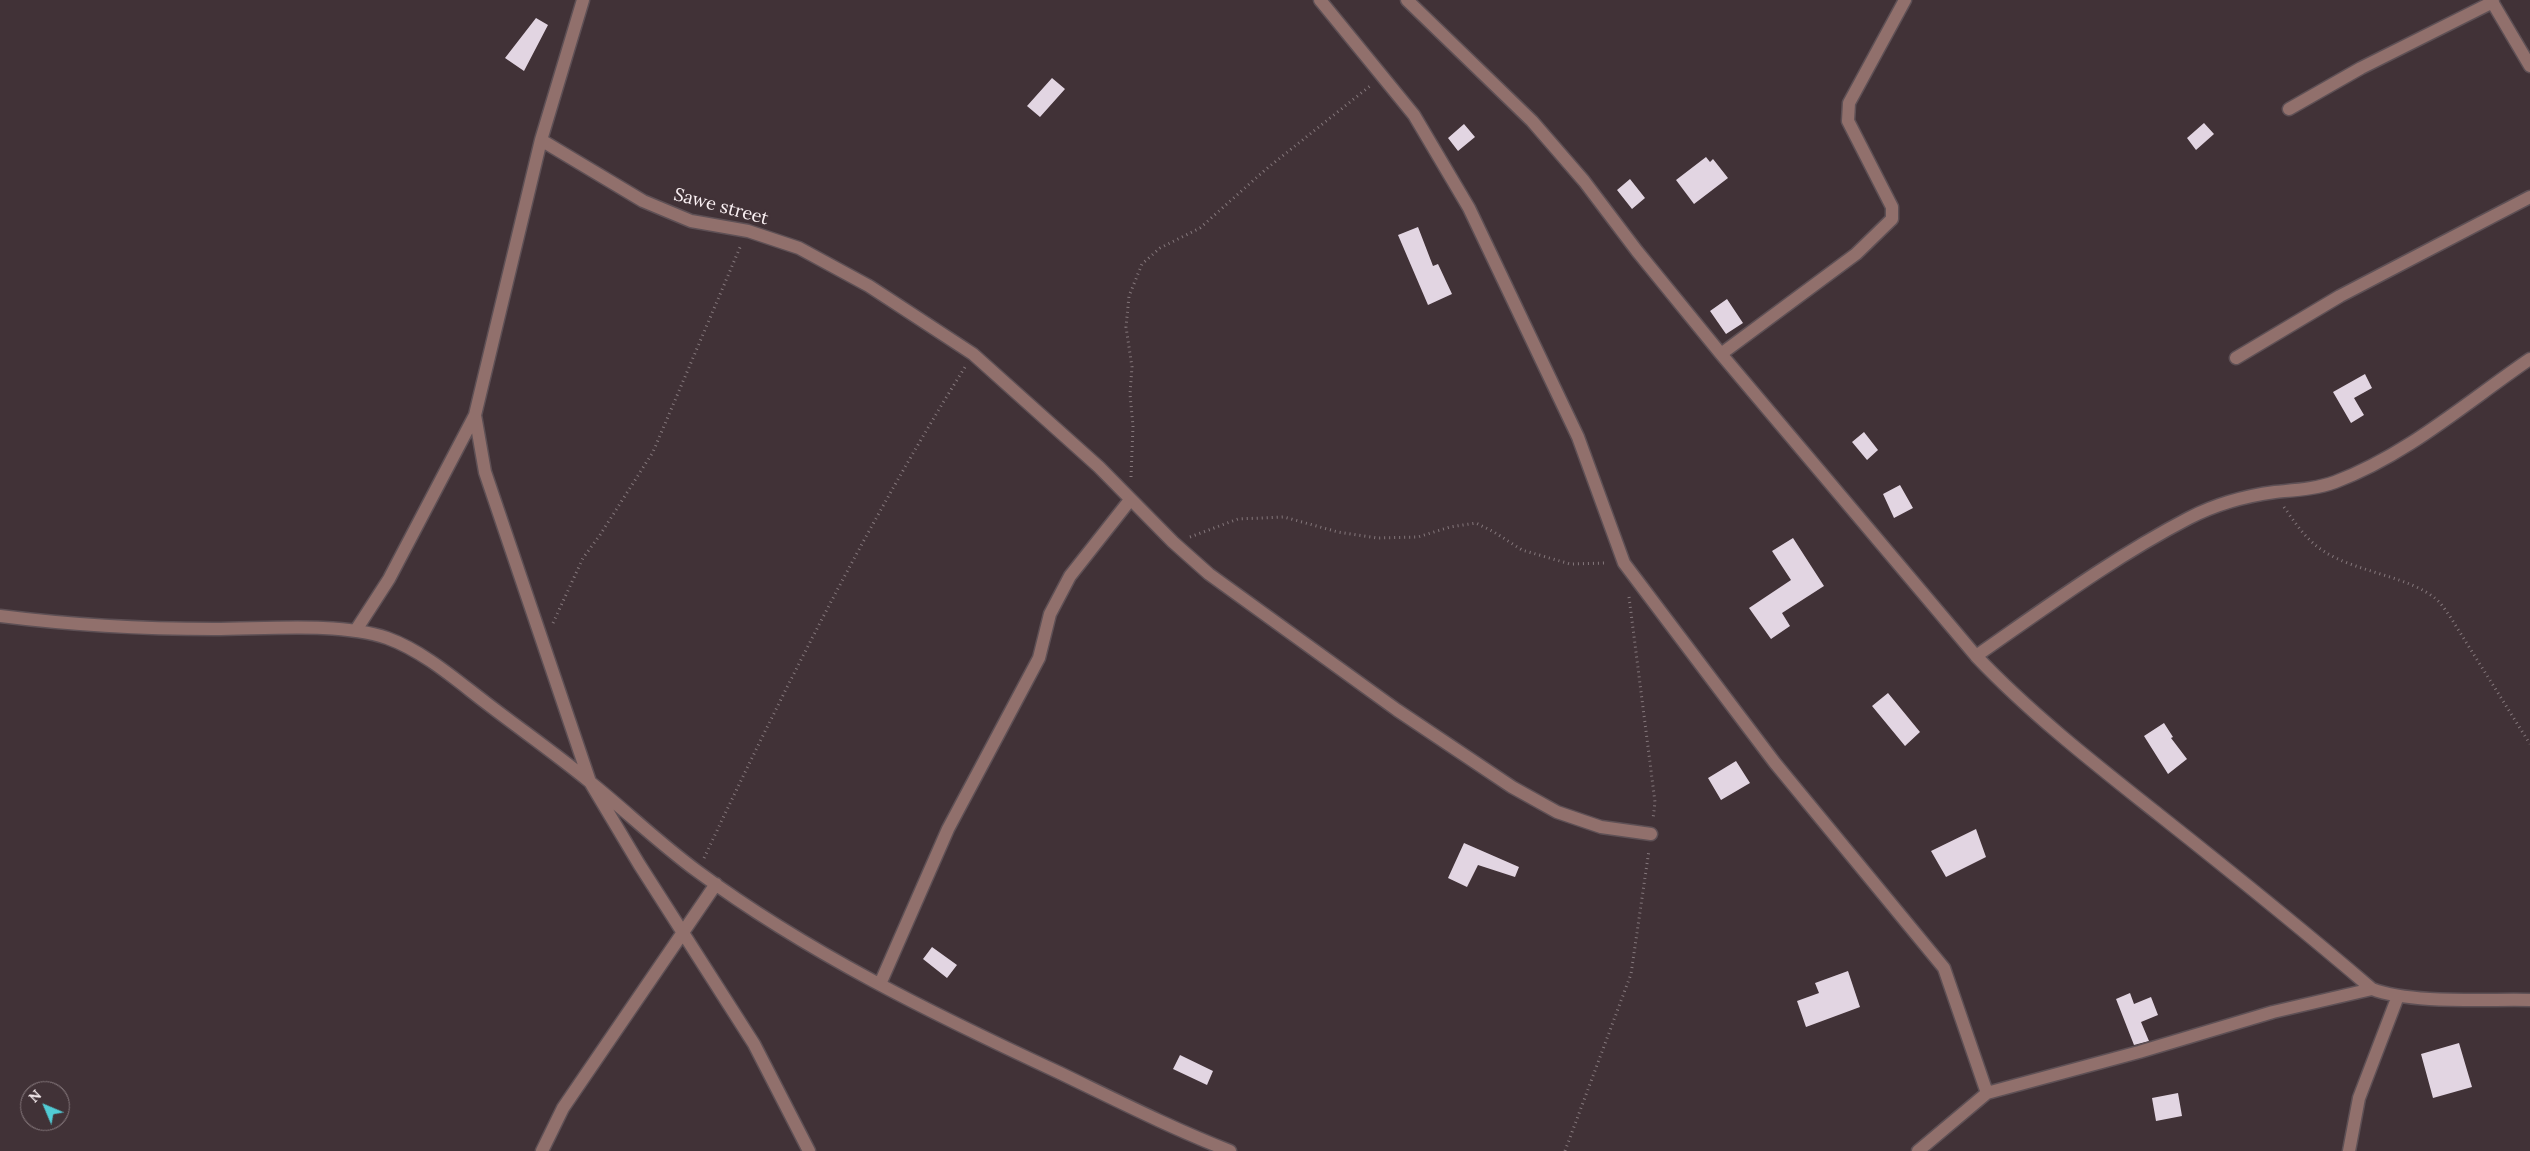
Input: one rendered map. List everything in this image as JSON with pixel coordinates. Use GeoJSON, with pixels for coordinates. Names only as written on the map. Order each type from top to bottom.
{"type":"FeatureCollection","features":[{"type":"Feature","properties":{"kind":"street"},"geometry":{"type":"LineString","coordinates":[[356,630],[389,579],[476,415],[541,140],[583,0]]}},
{"type":"Feature","properties":{"kind":"street"},"geometry":{"type":"LineString","coordinates":[[1320,0],[1414,116],[1469,208],[1578,437],[1624,563],[1775,763],[1944,968],[1987,1093]]}},
{"type":"Feature","properties":{"kind":"street"},"geometry":{"type":"LineString","coordinates":[[1406,0],[1532,121],[1584,180],[1721,354],[1976,656],[2002,683],[2092,763],[2158,814],[2372,989],[2387,995],[2398,996],[2530,1000]]}},
{"type":"Feature","properties":{"kind":"street"},"geometry":{"type":"LineString","coordinates":[[1721,354],[1856,254],[1892,219],[1892,207],[1848,121],[1849,103],[1905,0]]}},
{"type":"Feature","properties":{"kind":"street"},"geometry":{"type":"LineString","coordinates":[[2289,109],[2361,68],[2492,1],[2530,66]]}},
{"type":"Feature","properties":{"kind":"street","name":"Sawe street"},"geometry":{"type":"LineString","coordinates":[[541,140],[643,201],[691,220],[748,231],[799,248],[869,286],[973,354],[1099,468],[1173,542],[1209,574],[1257,610],[1512,787],[1557,812],[1601,827],[1651,834]]}},
{"type":"Feature","properties":{"kind":"street"},"geometry":{"type":"LineString","coordinates":[[2236,358],[2340,296],[2530,197]]}},
{"type":"Feature","properties":{"kind":"street"},"geometry":{"type":"LineString","coordinates":[[1976,656],[2124,554],[2190,518],[2230,501],[2332,483],[2378,463],[2530,359]]}},
{"type":"Feature","properties":{"kind":"street"},"geometry":{"type":"LineString","coordinates":[[476,415],[485,472],[542,646],[590,782],[639,864],[684,930],[754,1044],[809,1151]]}},
{"type":"Feature","properties":{"kind":"street"},"geometry":{"type":"LineString","coordinates":[[880,984],[948,830],[1039,658],[1054,606],[1070,576],[1130,500]]}},
{"type":"Feature","properties":{"kind":"street"},"geometry":{"type":"LineString","coordinates":[[0,616],[56,623],[174,628],[356,630],[390,639],[423,657],[590,782],[660,843],[697,871],[778,926],[880,984],[976,1034],[1176,1130],[1230,1151]]}},
{"type":"Feature","properties":{"kind":"street"},"geometry":{"type":"LineString","coordinates":[[542,1151],[563,1108],[716,884]]}},
{"type":"Feature","properties":{"kind":"street"},"geometry":{"type":"LineString","coordinates":[[1918,1151],[1987,1093],[2139,1052],[2272,1012],[2372,989]]}},
{"type":"Feature","properties":{"kind":"street"},"geometry":{"type":"LineString","coordinates":[[2349,1151],[2359,1098],[2398,996]]}},
{"type":"Feature","properties":{"kind":"path"},"geometry":{"type":"LineString","coordinates":[[1130,500],[1133,426],[1130,394],[1132,367],[1126,327],[1130,296],[1142,264],[1160,248],[1200,228],[1265,170],[1381,76]]}},
{"type":"Feature","properties":{"kind":"path"},"geometry":{"type":"LineString","coordinates":[[542,646],[582,558],[600,535],[653,452],[721,290],[748,231]]}},
{"type":"Feature","properties":{"kind":"path"},"geometry":{"type":"LineString","coordinates":[[697,871],[761,738],[916,446],[973,354]]}},
{"type":"Feature","properties":{"kind":"path"},"geometry":{"type":"LineString","coordinates":[[2274,492],[2300,530],[2313,544],[2353,566],[2390,577],[2436,599],[2449,615],[2530,744]]}},
{"type":"Feature","properties":{"kind":"path"},"geometry":{"type":"LineString","coordinates":[[1173,542],[1238,519],[1284,517],[1338,532],[1377,538],[1418,537],[1450,527],[1476,523],[1522,550],[1570,564],[1624,563]]}},
{"type":"Feature","properties":{"kind":"path"},"geometry":{"type":"LineString","coordinates":[[1565,1151],[1631,974],[1655,802],[1628,591]]}},
{"type":"Feature","properties":{"kind":"building"},"geometry":{"type":"Polygon","coordinates":[[[536,18],[548,25],[524,71],[505,58],[536,18]]]}},
{"type":"Feature","properties":{"kind":"building"},"geometry":{"type":"Polygon","coordinates":[[[1052,78],[1065,89],[1040,117],[1027,106],[1052,78]]]}},
{"type":"Feature","properties":{"kind":"building"},"geometry":{"type":"Polygon","coordinates":[[[2204,123],[2214,134],[2196,150],[2187,138],[2204,123]]]}},
{"type":"Feature","properties":{"kind":"building"},"geometry":{"type":"Polygon","coordinates":[[[1464,124],[1475,137],[1458,151],[1448,138],[1464,124]]]}},
{"type":"Feature","properties":{"kind":"building"},"geometry":{"type":"Polygon","coordinates":[[[1706,157],[1710,162],[1713,159],[1728,178],[1694,204],[1676,180],[1706,157]]]}},
{"type":"Feature","properties":{"kind":"building"},"geometry":{"type":"Polygon","coordinates":[[[1630,179],[1645,198],[1632,209],[1617,190],[1630,179]]]}},
{"type":"Feature","properties":{"kind":"building"},"geometry":{"type":"Polygon","coordinates":[[[1418,227],[1433,266],[1438,264],[1452,294],[1428,305],[1398,235],[1418,227]]]}},
{"type":"Feature","properties":{"kind":"building"},"geometry":{"type":"Polygon","coordinates":[[[1727,299],[1743,323],[1726,334],[1710,311],[1727,299]]]}},
{"type":"Feature","properties":{"kind":"building"},"geometry":{"type":"Polygon","coordinates":[[[2365,374],[2372,388],[2354,398],[2364,415],[2351,423],[2333,392],[2365,374]]]}},
{"type":"Feature","properties":{"kind":"building"},"geometry":{"type":"Polygon","coordinates":[[[1864,432],[1878,450],[1867,460],[1852,442],[1864,432]]]}},
{"type":"Feature","properties":{"kind":"building"},"geometry":{"type":"Polygon","coordinates":[[[1900,485],[1913,508],[1894,518],[1883,494],[1900,485]]]}},
{"type":"Feature","properties":{"kind":"building"},"geometry":{"type":"Polygon","coordinates":[[[1793,538],[1824,586],[1782,613],[1790,626],[1771,639],[1749,608],[1791,580],[1772,551],[1793,538]]]}},
{"type":"Feature","properties":{"kind":"building"},"geometry":{"type":"Polygon","coordinates":[[[1888,693],[1920,732],[1905,746],[1872,706],[1888,693]]]}},
{"type":"Feature","properties":{"kind":"building"},"geometry":{"type":"Polygon","coordinates":[[[2164,723],[2173,737],[2171,738],[2187,759],[2168,774],[2144,736],[2164,723]]]}},
{"type":"Feature","properties":{"kind":"building"},"geometry":{"type":"Polygon","coordinates":[[[1736,761],[1750,783],[1721,800],[1708,778],[1736,761]]]}},
{"type":"Feature","properties":{"kind":"building"},"geometry":{"type":"Polygon","coordinates":[[[1976,829],[1986,857],[1946,877],[1931,851],[1976,829]]]}},
{"type":"Feature","properties":{"kind":"building"},"geometry":{"type":"Polygon","coordinates":[[[1464,843],[1519,867],[1515,877],[1478,865],[1467,887],[1448,878],[1464,843]]]}},
{"type":"Feature","properties":{"kind":"building"},"geometry":{"type":"Polygon","coordinates":[[[932,947],[957,965],[947,978],[923,959],[932,947]]]}},
{"type":"Feature","properties":{"kind":"building"},"geometry":{"type":"Polygon","coordinates":[[[1848,971],[1860,1007],[1806,1027],[1797,1001],[1819,993],[1815,983],[1848,971]]]}},
{"type":"Feature","properties":{"kind":"building"},"geometry":{"type":"Polygon","coordinates":[[[2130,993],[2134,1004],[2151,997],[2158,1015],[2141,1022],[2149,1041],[2134,1045],[2116,999],[2130,993]]]}},
{"type":"Feature","properties":{"kind":"building"},"geometry":{"type":"Polygon","coordinates":[[[2459,1043],[2472,1087],[2433,1098],[2421,1054],[2459,1043]]]}},
{"type":"Feature","properties":{"kind":"building"},"geometry":{"type":"Polygon","coordinates":[[[1180,1055],[1213,1071],[1207,1085],[1173,1069],[1180,1055]]]}},
{"type":"Feature","properties":{"kind":"building"},"geometry":{"type":"Polygon","coordinates":[[[2178,1093],[2182,1116],[2156,1121],[2152,1098],[2178,1093]]]}}]}
